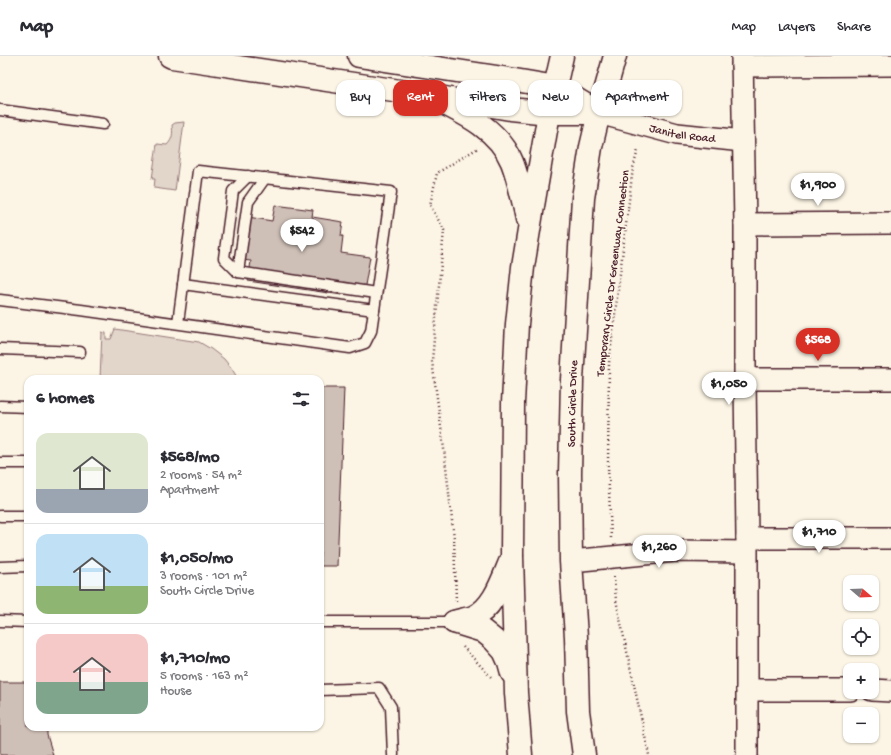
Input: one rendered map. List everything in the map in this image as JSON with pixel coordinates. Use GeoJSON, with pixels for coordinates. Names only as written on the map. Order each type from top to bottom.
{"type":"FeatureCollection","features":[{"type":"Feature","properties":{"kind":"main road","name":"Janitell Road"},"geometry":{"type":"LineString","coordinates":[[170,56],[393,90]]}},
{"type":"Feature","properties":{"kind":"main road","name":"Janitell Road"},"geometry":{"type":"LineString","coordinates":[[359,56],[528,82]]}},
{"type":"Feature","properties":{"kind":"main road"},"geometry":{"type":"LineString","coordinates":[[557,80],[562,56]]}},
{"type":"Feature","properties":{"kind":"main road","name":"South Circle Drive"},"geometry":{"type":"LineString","coordinates":[[608,80],[615,56]]}},
{"type":"Feature","properties":{"kind":"main road","name":"Janitell Road"},"geometry":{"type":"LineString","coordinates":[[448,98],[528,111]]}},
{"type":"Feature","properties":{"kind":"main road"},"geometry":{"type":"LineString","coordinates":[[448,105],[480,124],[503,146],[512,162],[518,180],[529,229]]}},
{"type":"Feature","properties":{"kind":"main road"},"geometry":{"type":"LineString","coordinates":[[521,755],[516,693],[512,556],[513,403],[517,324],[523,267],[548,116]]}},
{"type":"Feature","properties":{"kind":"main road","name":"South Circle Drive"},"geometry":{"type":"LineString","coordinates":[[584,755],[578,711],[572,561],[570,473],[572,380],[583,198],[591,147],[598,116]]}},
{"type":"Feature","properties":{"kind":"main road"},"geometry":{"type":"LineString","coordinates":[[455,613],[474,616],[484,610],[493,598],[501,583],[512,556]]}},
{"type":"Feature","properties":{"kind":"main road"},"geometry":{"type":"LineString","coordinates":[[455,613],[483,631],[504,651],[510,662],[516,693]]}},
{"type":"Feature","properties":{"kind":"street"},"geometry":{"type":"LineString","coordinates":[[747,755],[745,224],[742,61],[891,65]]}},
{"type":"Feature","properties":{"kind":"street","name":"Janitell Road"},"geometry":{"type":"LineString","coordinates":[[610,116],[677,134],[743,141]]}},
{"type":"Feature","properties":{"kind":"street"},"geometry":{"type":"LineString","coordinates":[[745,224],[891,223]]}},
{"type":"Feature","properties":{"kind":"street"},"geometry":{"type":"LineString","coordinates":[[745,379],[891,379]]}},
{"type":"Feature","properties":{"kind":"street"},"geometry":{"type":"LineString","coordinates":[[572,561],[747,545],[891,538]]}},
{"type":"Feature","properties":{"kind":"street"},"geometry":{"type":"LineString","coordinates":[[747,690],[843,690]]}},
{"type":"Feature","properties":{"kind":"street"},"geometry":{"type":"LineString","coordinates":[[879,690],[891,690]]}},
{"type":"Feature","properties":{"kind":"lane"},"geometry":{"type":"LineString","coordinates":[[0,110],[104,124]]}},
{"type":"Feature","properties":{"kind":"lane"},"geometry":{"type":"LineString","coordinates":[[0,300],[178,323],[350,348],[365,343],[371,331],[391,192],[198,171],[178,323]]}},
{"type":"Feature","properties":{"kind":"lane"},"geometry":{"type":"LineString","coordinates":[[248,176],[233,191],[224,258],[238,272],[376,293]]}},
{"type":"Feature","properties":{"kind":"lane"},"geometry":{"type":"LineString","coordinates":[[238,272],[248,202],[265,178]]}},
{"type":"Feature","properties":{"kind":"lane"},"geometry":{"type":"LineString","coordinates":[[183,284],[374,310]]}},
{"type":"Feature","properties":{"kind":"lane"},"geometry":{"type":"LineString","coordinates":[[0,349],[80,352]]}},
{"type":"Feature","properties":{"kind":"lane"},"geometry":{"type":"LineString","coordinates":[[0,406],[24,407]]}},
{"type":"Feature","properties":{"kind":"lane"},"geometry":{"type":"LineString","coordinates":[[0,464],[24,463]]}},
{"type":"Feature","properties":{"kind":"lane"},"geometry":{"type":"LineString","coordinates":[[0,516],[24,516]]}},
{"type":"Feature","properties":{"kind":"lane"},"geometry":{"type":"LineString","coordinates":[[0,567],[24,566]]}},
{"type":"Feature","properties":{"kind":"lane"},"geometry":{"type":"LineString","coordinates":[[324,622],[455,613]]}},
{"type":"Feature","properties":{"kind":"lane"},"geometry":{"type":"LineString","coordinates":[[0,621],[24,622]]}},
{"type":"Feature","properties":{"kind":"lane"},"geometry":{"type":"LineString","coordinates":[[324,690],[378,688],[391,706],[393,755]]}},
{"type":"Feature","properties":{"kind":"path"},"geometry":{"type":"LineString","coordinates":[[455,613],[454,538],[432,361],[444,230],[430,205],[437,173],[483,145]]}},
{"type":"Feature","properties":{"kind":"path","name":"Temporary Circle Dr Greenway Connection"},"geometry":{"type":"LineString","coordinates":[[638,150],[634,168],[609,363],[608,466],[612,557],[616,600],[649,755]]}},
{"type":"Feature","properties":{"kind":"path"},"geometry":{"type":"LineString","coordinates":[[459,643],[494,680]]}},
{"type":"Feature","properties":{"kind":"shaded area"},"geometry":{"type":"Polygon","coordinates":[[[184,122],[175,191],[154,188],[155,179],[152,179],[157,144],[167,145],[172,136],[172,125],[175,123],[184,122]]]}},
{"type":"Feature","properties":{"kind":"shaded area"},"geometry":{"type":"Polygon","coordinates":[[[115,329],[199,342],[224,359],[236,375],[100,375],[102,332],[106,333],[106,339],[111,339],[115,329]]]}},
{"type":"Feature","properties":{"kind":"building"},"geometry":{"type":"Polygon","coordinates":[[[275,205],[313,210],[312,217],[343,222],[341,253],[370,257],[364,291],[343,288],[342,295],[248,281],[251,261],[241,260],[248,217],[272,221],[275,205]]]}},
{"type":"Feature","properties":{"kind":"building"},"geometry":{"type":"Polygon","coordinates":[[[324,388],[344,388],[337,566],[324,566],[324,388]]]}},
{"type":"Feature","properties":{"kind":"building"},"geometry":{"type":"Polygon","coordinates":[[[0,682],[24,682],[24,731],[47,731],[53,755],[0,755],[0,682]]]}}]}
